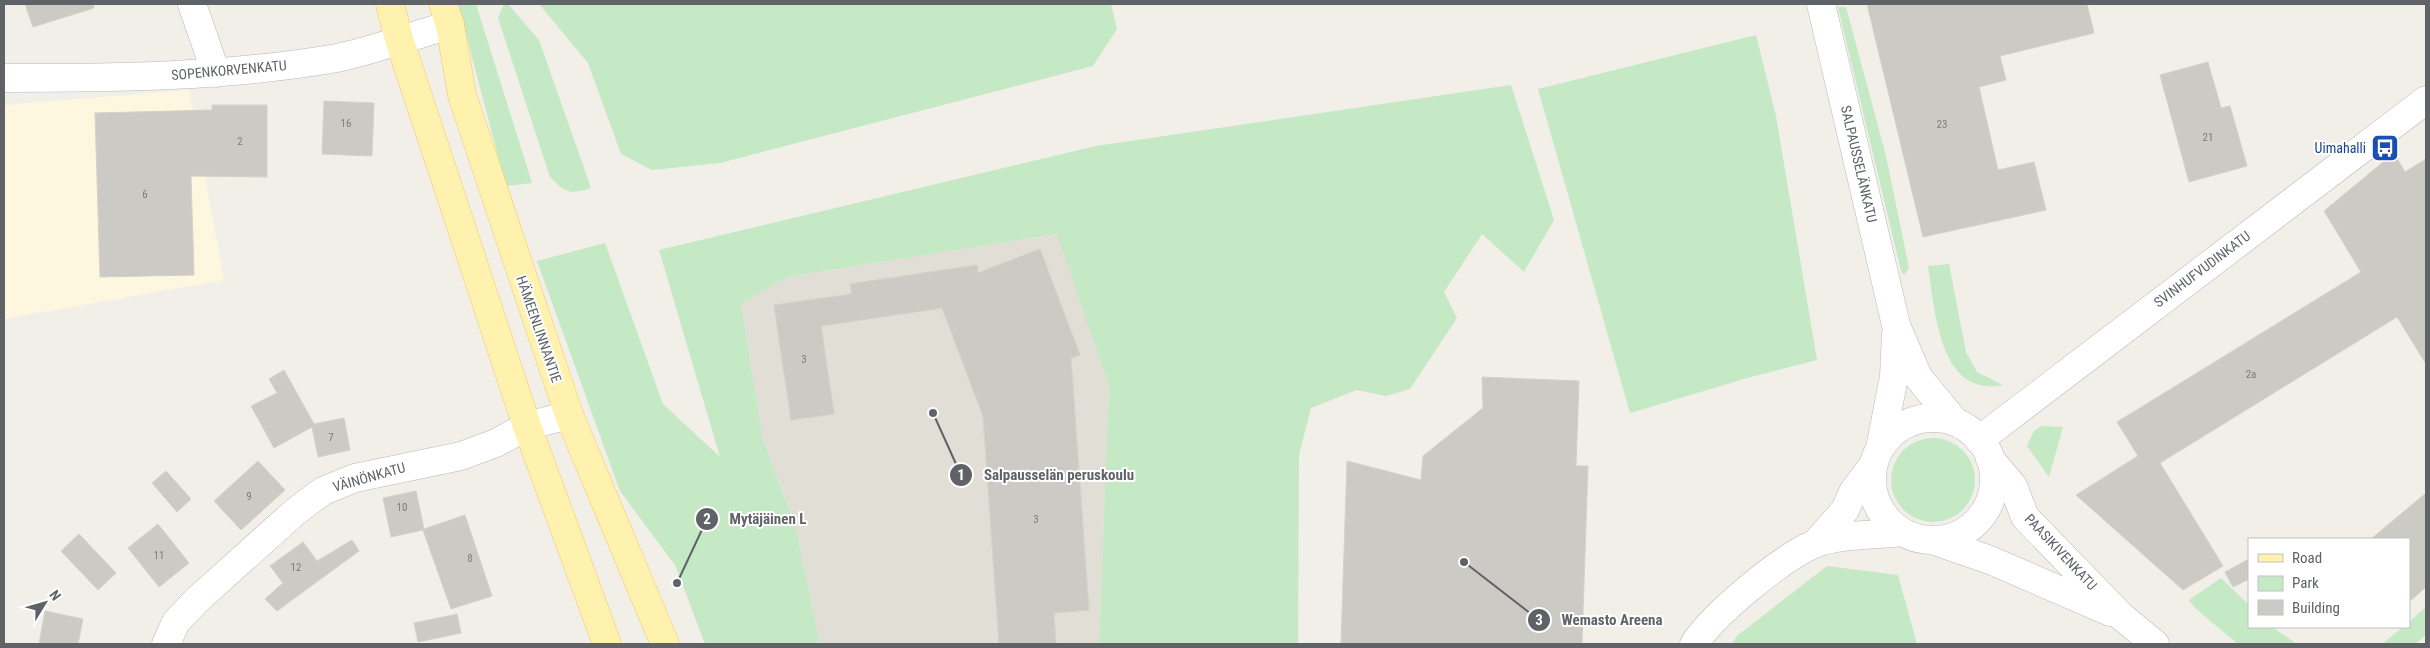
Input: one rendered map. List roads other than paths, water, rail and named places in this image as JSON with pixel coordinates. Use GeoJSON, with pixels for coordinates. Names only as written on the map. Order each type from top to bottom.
{"type":"FeatureCollection","features":[{"type":"Feature","properties":{"kind":"main road"},"geometry":{"type":"LineString","coordinates":[[390,4],[399,39],[527,426],[608,644]]}},
{"type":"Feature","properties":{"kind":"main road","name":"HÄMEENLINNANTIE"},"geometry":{"type":"LineString","coordinates":[[447,15],[462,95],[569,415],[665,644]]}},
{"type":"Feature","properties":{"kind":"street"},"geometry":{"type":"LineString","coordinates":[[192,4],[216,73]]}},
{"type":"Feature","properties":{"kind":"street","name":"SALPAUSSELÄNKATU"},"geometry":{"type":"LineString","coordinates":[[1821,4],[1896,325],[1918,377],[1955,422]]}},
{"type":"Feature","properties":{"kind":"street","name":"SOPENKORVENKATU"},"geometry":{"type":"LineString","coordinates":[[4,78],[216,73],[339,57],[399,39],[447,15]]}},
{"type":"Feature","properties":{"kind":"street","name":"SVINHUFVUDINKATU"},"geometry":{"type":"LineString","coordinates":[[1985,449],[2426,100]]}},
{"type":"Feature","properties":{"kind":"street","name":"SALPAUSSELÄNKATU"},"geometry":{"type":"LineString","coordinates":[[1877,456],[1894,377],[1896,325]]}},
{"type":"Feature","properties":{"kind":"street","name":"VÄINÖNKATU"},"geometry":{"type":"LineString","coordinates":[[166,644],[176,622],[197,600],[295,512],[323,490],[355,478],[462,456],[496,443],[527,426],[569,415]]}},
{"type":"Feature","properties":{"kind":"street"},"geometry":{"type":"LineString","coordinates":[[1815,544],[1844,510],[1854,492],[1889,437],[1913,422],[1941,419],[1955,422],[1968,430],[1985,449],[1994,476],[1987,508],[1977,521],[1964,532],[1949,538],[1932,540],[1916,538],[1902,532],[1887,519],[1876,502],[1872,483],[1877,456]]}},
{"type":"Feature","properties":{"kind":"street","name":"PAASIKIVENKATU"},"geometry":{"type":"LineString","coordinates":[[1985,449],[2013,486],[2025,516],[2121,616],[2155,644]]}},
{"type":"Feature","properties":{"kind":"street"},"geometry":{"type":"LineString","coordinates":[[1694,644],[1703,630],[1733,601],[1792,557],[1815,544],[1860,535],[1902,532]]}},
{"type":"Feature","properties":{"kind":"street","name":"PAASIKIVENKATU"},"geometry":{"type":"LineString","coordinates":[[1932,540],[1990,560],[2121,616]]}},
{"type":"Feature","properties":{"kind":"place","name":"Uimahalli"},"geometry":{"type":"Point","coordinates":[2385,148]}},
{"type":"Feature","properties":{"kind":"place","name":"Salpausselän peruskoulu"},"geometry":{"type":"Point","coordinates":[933,413]}},
{"type":"Feature","properties":{"kind":"place","name":"Wemasto Areena"},"geometry":{"type":"Point","coordinates":[1464,562]}},
{"type":"Feature","properties":{"kind":"place","name":"Mytäjäinen L"},"geometry":{"type":"Point","coordinates":[677,583]}}]}
